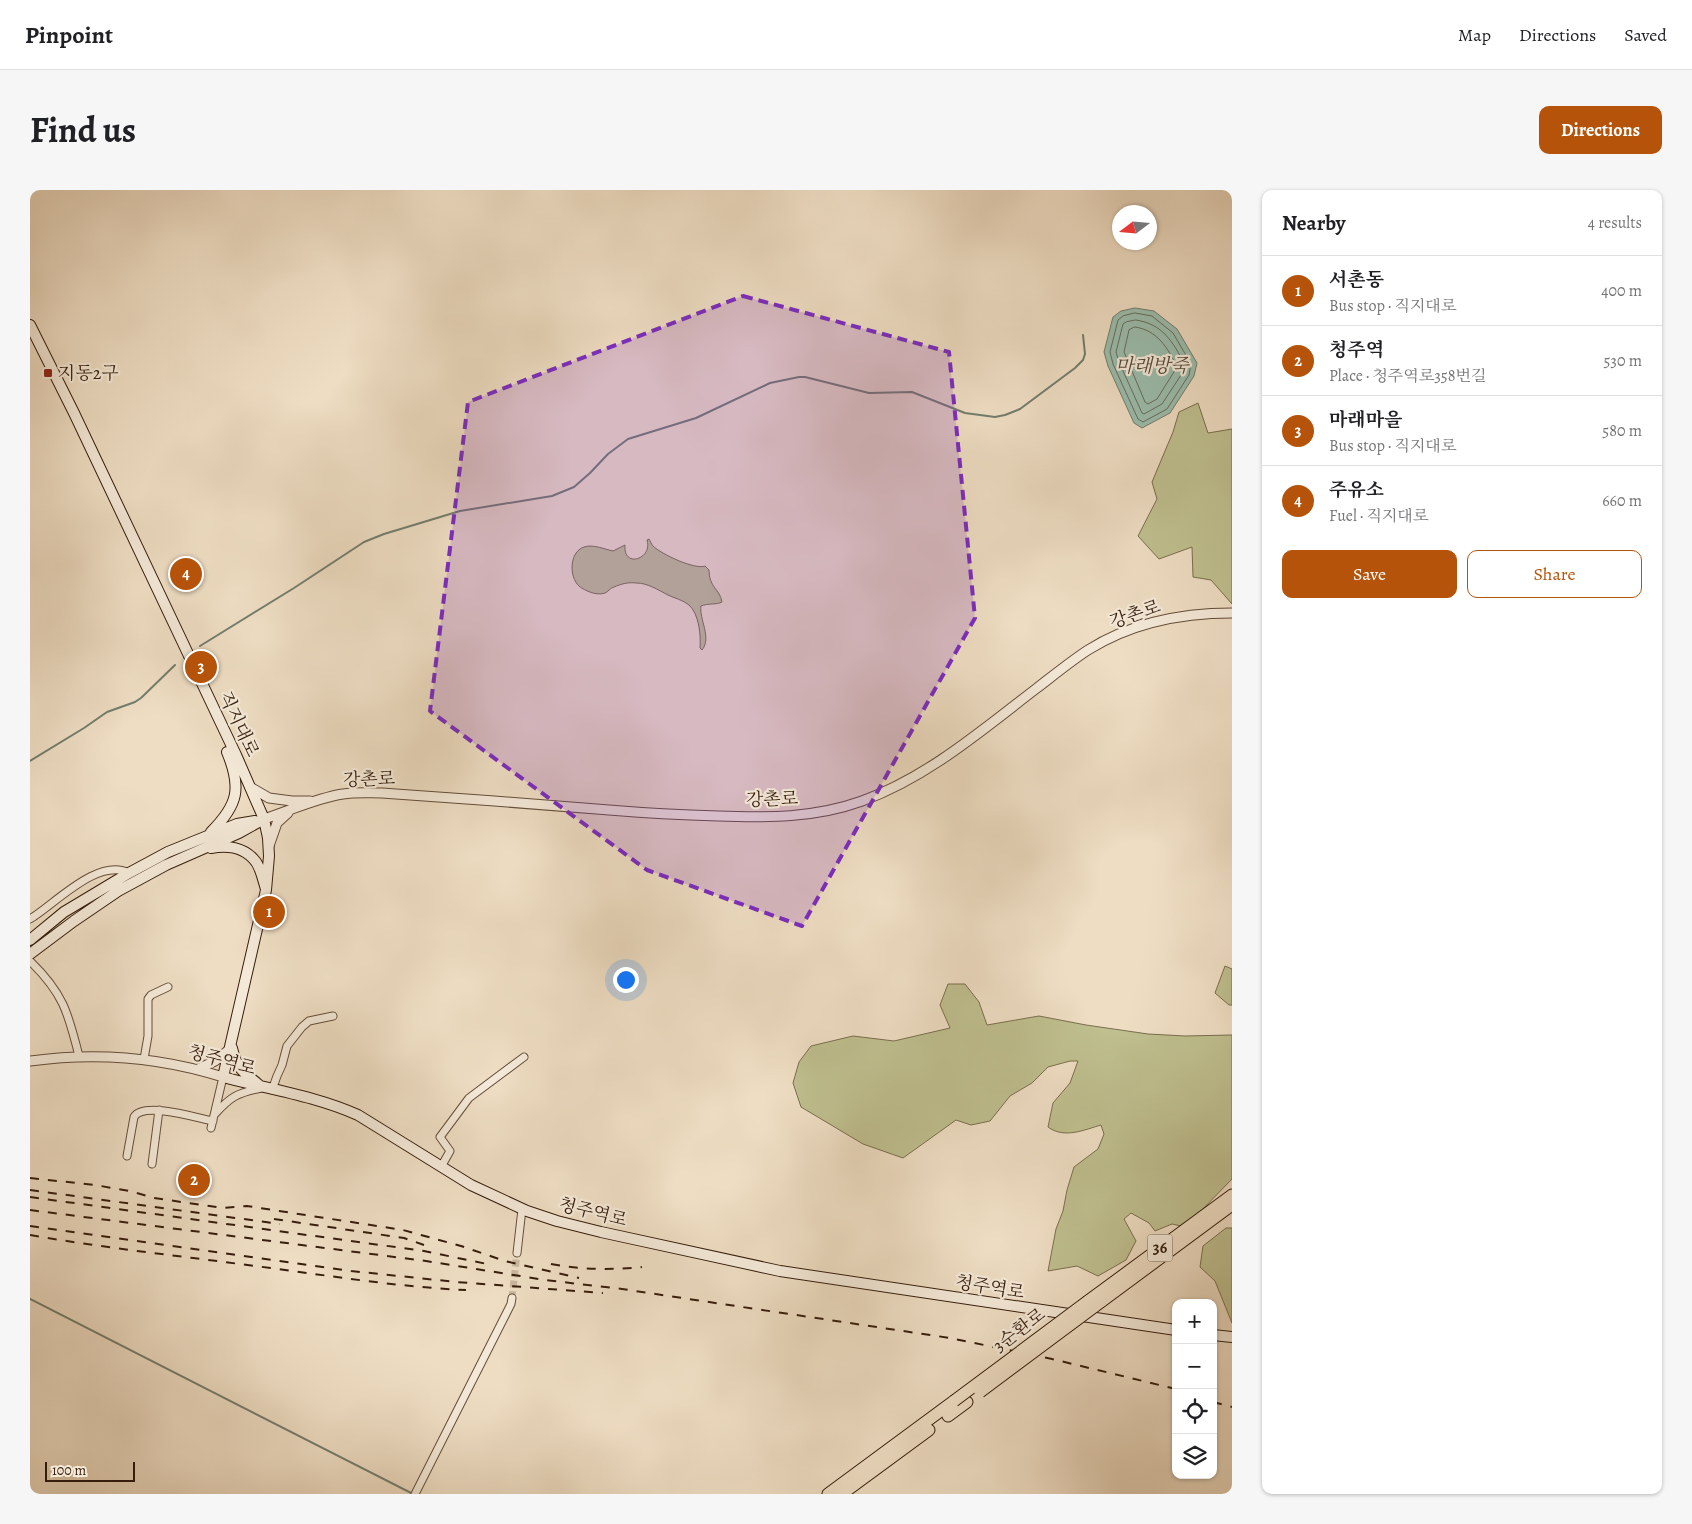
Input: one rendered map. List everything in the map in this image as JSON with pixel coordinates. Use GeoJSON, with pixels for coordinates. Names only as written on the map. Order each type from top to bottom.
{"type":"FeatureCollection","features":[{"type":"Feature","properties":{"kind":"highway","name":"3순환로"},"geometry":{"type":"LineString","coordinates":[[842,1494],[967,1402],[1232,1195]]}},
{"type":"Feature","properties":{"kind":"highway","name":"3순환로"},"geometry":{"type":"LineString","coordinates":[[828,1494],[954,1401],[1232,1205]]}},
{"type":"Feature","properties":{"kind":"main road","name":"직지대로"},"geometry":{"type":"LineString","coordinates":[[30,325],[74,413],[224,729],[264,819],[269,846],[266,890],[223,1077]]}},
{"type":"Feature","properties":{"kind":"main road"},"geometry":{"type":"LineString","coordinates":[[207,836],[226,818],[235,799],[235,771],[224,745],[224,729]]}},
{"type":"Feature","properties":{"kind":"main road"},"geometry":{"type":"LineString","coordinates":[[30,940],[64,912],[168,852],[237,824],[264,819]]}},
{"type":"Feature","properties":{"kind":"main road"},"geometry":{"type":"LineString","coordinates":[[30,954],[118,891],[193,852],[239,833],[264,819]]}},
{"type":"Feature","properties":{"kind":"main road"},"geometry":{"type":"LineString","coordinates":[[193,852],[222,846],[238,848],[256,862],[266,890]]}},
{"type":"Feature","properties":{"kind":"main road"},"geometry":{"type":"LineString","coordinates":[[230,1046],[238,1068],[267,1089]]}},
{"type":"Feature","properties":{"kind":"main road","name":"청주역로"},"geometry":{"type":"LineString","coordinates":[[223,1077],[314,1100],[351,1112],[471,1185],[522,1208],[557,1221],[780,1271],[1172,1329]]}},
{"type":"Feature","properties":{"kind":"main road"},"geometry":{"type":"LineString","coordinates":[[1217,1336],[1232,1338]]}},
{"type":"Feature","properties":{"kind":"street","name":"강촌로"},"geometry":{"type":"LineString","coordinates":[[264,819],[343,794],[382,793],[670,815],[763,818],[824,812],[861,801],[900,785],[938,763],[1089,650],[1117,635],[1151,623],[1181,616],[1232,613]]}},
{"type":"Feature","properties":{"kind":"street"},"geometry":{"type":"LineString","coordinates":[[250,787],[269,798],[292,801],[318,801]]}},
{"type":"Feature","properties":{"kind":"street"},"geometry":{"type":"LineString","coordinates":[[269,846],[278,823],[292,810]]}},
{"type":"Feature","properties":{"kind":"street"},"geometry":{"type":"LineString","coordinates":[[30,919],[51,905],[68,890],[93,876],[115,869],[130,873]]}},
{"type":"Feature","properties":{"kind":"street"},"geometry":{"type":"LineString","coordinates":[[30,961],[53,985],[63,1001],[71,1023],[78,1056]]}},
{"type":"Feature","properties":{"kind":"street"},"geometry":{"type":"LineString","coordinates":[[144,1060],[148,1036],[148,999],[151,995],[168,987]]}},
{"type":"Feature","properties":{"kind":"street"},"geometry":{"type":"LineString","coordinates":[[213,1121],[226,1102],[240,1092],[267,1089],[277,1076],[287,1046],[309,1021],[333,1016]]}},
{"type":"Feature","properties":{"kind":"street"},"geometry":{"type":"LineString","coordinates":[[198,1069],[215,1061],[230,1046]]}},
{"type":"Feature","properties":{"kind":"street","name":"청주역로"},"geometry":{"type":"LineString","coordinates":[[30,1061],[78,1056],[123,1057],[198,1069],[223,1077]]}},
{"type":"Feature","properties":{"kind":"street"},"geometry":{"type":"LineString","coordinates":[[441,1167],[450,1151],[440,1138],[469,1098],[524,1057]]}},
{"type":"Feature","properties":{"kind":"street"},"geometry":{"type":"LineString","coordinates":[[213,1121],[223,1077]]}},
{"type":"Feature","properties":{"kind":"street"},"geometry":{"type":"LineString","coordinates":[[127,1156],[136,1113],[159,1110],[213,1121]]}},
{"type":"Feature","properties":{"kind":"street"},"geometry":{"type":"LineString","coordinates":[[152,1164],[159,1110]]}},
{"type":"Feature","properties":{"kind":"street"},"geometry":{"type":"LineString","coordinates":[[517,1253],[522,1208]]}},
{"type":"Feature","properties":{"kind":"street"},"geometry":{"type":"LineString","coordinates":[[416,1493],[512,1304],[512,1298]]}},
{"type":"Feature","properties":{"kind":"highlighted area"},"geometry":{"type":"Polygon","coordinates":[[[743,296],[949,352],[975,618],[802,926],[647,870],[430,711],[468,402],[743,296]]]}},
{"type":"Feature","properties":{"kind":"green space"},"geometry":{"type":"Polygon","coordinates":[[[1198,403],[1208,433],[1232,429],[1232,604],[1211,580],[1193,577],[1192,547],[1159,559],[1138,536],[1157,499],[1152,482],[1173,432],[1179,412],[1198,403]]]}},
{"type":"Feature","properties":{"kind":"green space"},"geometry":{"type":"Polygon","coordinates":[[[649,539],[653,546],[670,557],[686,564],[700,567],[705,566],[709,570],[711,581],[722,602],[701,606],[706,634],[705,645],[702,650],[700,648],[700,631],[697,619],[689,605],[684,602],[640,583],[622,584],[605,593],[591,593],[579,586],[573,577],[573,559],[575,554],[584,547],[591,546],[613,551],[625,545],[628,557],[637,559],[646,552],[648,547],[647,540],[649,539]]]}},
{"type":"Feature","properties":{"kind":"green space"},"geometry":{"type":"Polygon","coordinates":[[[1225,966],[1232,969],[1232,1005],[1229,1005],[1215,993],[1225,966]]]}},
{"type":"Feature","properties":{"kind":"green space"},"geometry":{"type":"Polygon","coordinates":[[[948,984],[965,984],[979,1002],[987,1025],[1039,1016],[1148,1034],[1185,1036],[1232,1035],[1232,1179],[1196,1216],[1181,1226],[1172,1224],[1155,1231],[1149,1223],[1131,1213],[1124,1219],[1136,1241],[1126,1260],[1098,1276],[1077,1266],[1048,1271],[1056,1229],[1063,1211],[1074,1167],[1098,1149],[1104,1134],[1101,1125],[1067,1133],[1054,1131],[1048,1127],[1053,1103],[1070,1083],[1078,1061],[1070,1061],[1048,1067],[1032,1083],[1010,1096],[990,1121],[971,1125],[956,1120],[903,1158],[863,1144],[801,1107],[793,1083],[799,1062],[811,1046],[853,1036],[894,1041],[950,1028],[940,1005],[948,984]]]}},
{"type":"Feature","properties":{"kind":"green space"},"geometry":{"type":"Polygon","coordinates":[[[1226,1228],[1232,1228],[1232,1323],[1215,1281],[1200,1267],[1203,1246],[1226,1228]]]}},
{"type":"Feature","properties":{"kind":"water","name":"마래방죽"},"geometry":{"type":"Polygon","coordinates":[[[1135,308],[1154,311],[1177,329],[1197,363],[1194,376],[1170,413],[1142,428],[1134,423],[1108,366],[1104,352],[1113,317],[1121,311],[1135,308]]]}},
{"type":"Feature","properties":{"kind":"waterway"},"geometry":{"type":"LineString","coordinates":[[200,646],[364,542],[460,511],[552,496],[574,487],[608,454],[628,439],[696,418],[770,383],[805,377],[869,393],[912,392],[965,413],[995,417],[1020,409],[1075,368],[1083,360],[1085,354],[1083,335]]}},
{"type":"Feature","properties":{"kind":"waterway"},"geometry":{"type":"LineString","coordinates":[[30,761],[107,712],[135,702],[175,665]]}},
{"type":"Feature","properties":{"kind":"waterway"},"geometry":{"type":"LineString","coordinates":[[30,1299],[413,1494]]}},
{"type":"Feature","properties":{"kind":"tunnel"},"geometry":{"type":"LineString","coordinates":[[512,1298],[517,1253]]}},
{"type":"Feature","properties":{"kind":"railway"},"geometry":{"type":"LineString","coordinates":[[30,1178],[95,1185],[130,1191],[154,1198],[223,1208],[247,1206],[403,1230],[461,1246],[505,1261],[579,1278]]}},
{"type":"Feature","properties":{"kind":"railway"},"geometry":{"type":"LineString","coordinates":[[30,1190],[280,1224]]}},
{"type":"Feature","properties":{"kind":"railway"},"geometry":{"type":"LineString","coordinates":[[30,1197],[424,1251],[492,1265]]}},
{"type":"Feature","properties":{"kind":"railway"},"geometry":{"type":"LineString","coordinates":[[30,1210],[426,1261],[950,1338],[1052,1359],[1172,1388]]}},
{"type":"Feature","properties":{"kind":"railway"},"geometry":{"type":"LineString","coordinates":[[274,1219],[404,1238],[424,1245]]}},
{"type":"Feature","properties":{"kind":"railway"},"geometry":{"type":"LineString","coordinates":[[30,1226],[351,1271],[456,1282],[603,1293]]}},
{"type":"Feature","properties":{"kind":"railway"},"geometry":{"type":"LineString","coordinates":[[30,1235],[114,1248],[361,1280],[466,1290]]}},
{"type":"Feature","properties":{"kind":"railway"},"geometry":{"type":"LineString","coordinates":[[551,1264],[596,1269],[642,1267]]}},
{"type":"Feature","properties":{"kind":"railway"},"geometry":{"type":"LineString","coordinates":[[1217,1403],[1232,1407]]}},
{"type":"Feature","properties":{"kind":"place","name":"지동2구"},"geometry":{"type":"Point","coordinates":[48,373]}},
{"type":"Feature","properties":{"kind":"place","name":"주유소"},"geometry":{"type":"Point","coordinates":[186,574]}},
{"type":"Feature","properties":{"kind":"place","name":"마래마을"},"geometry":{"type":"Point","coordinates":[201,667]}},
{"type":"Feature","properties":{"kind":"place","name":"서촌동"},"geometry":{"type":"Point","coordinates":[269,912]}},
{"type":"Feature","properties":{"kind":"place","name":"청주역"},"geometry":{"type":"Point","coordinates":[194,1180]}}]}
